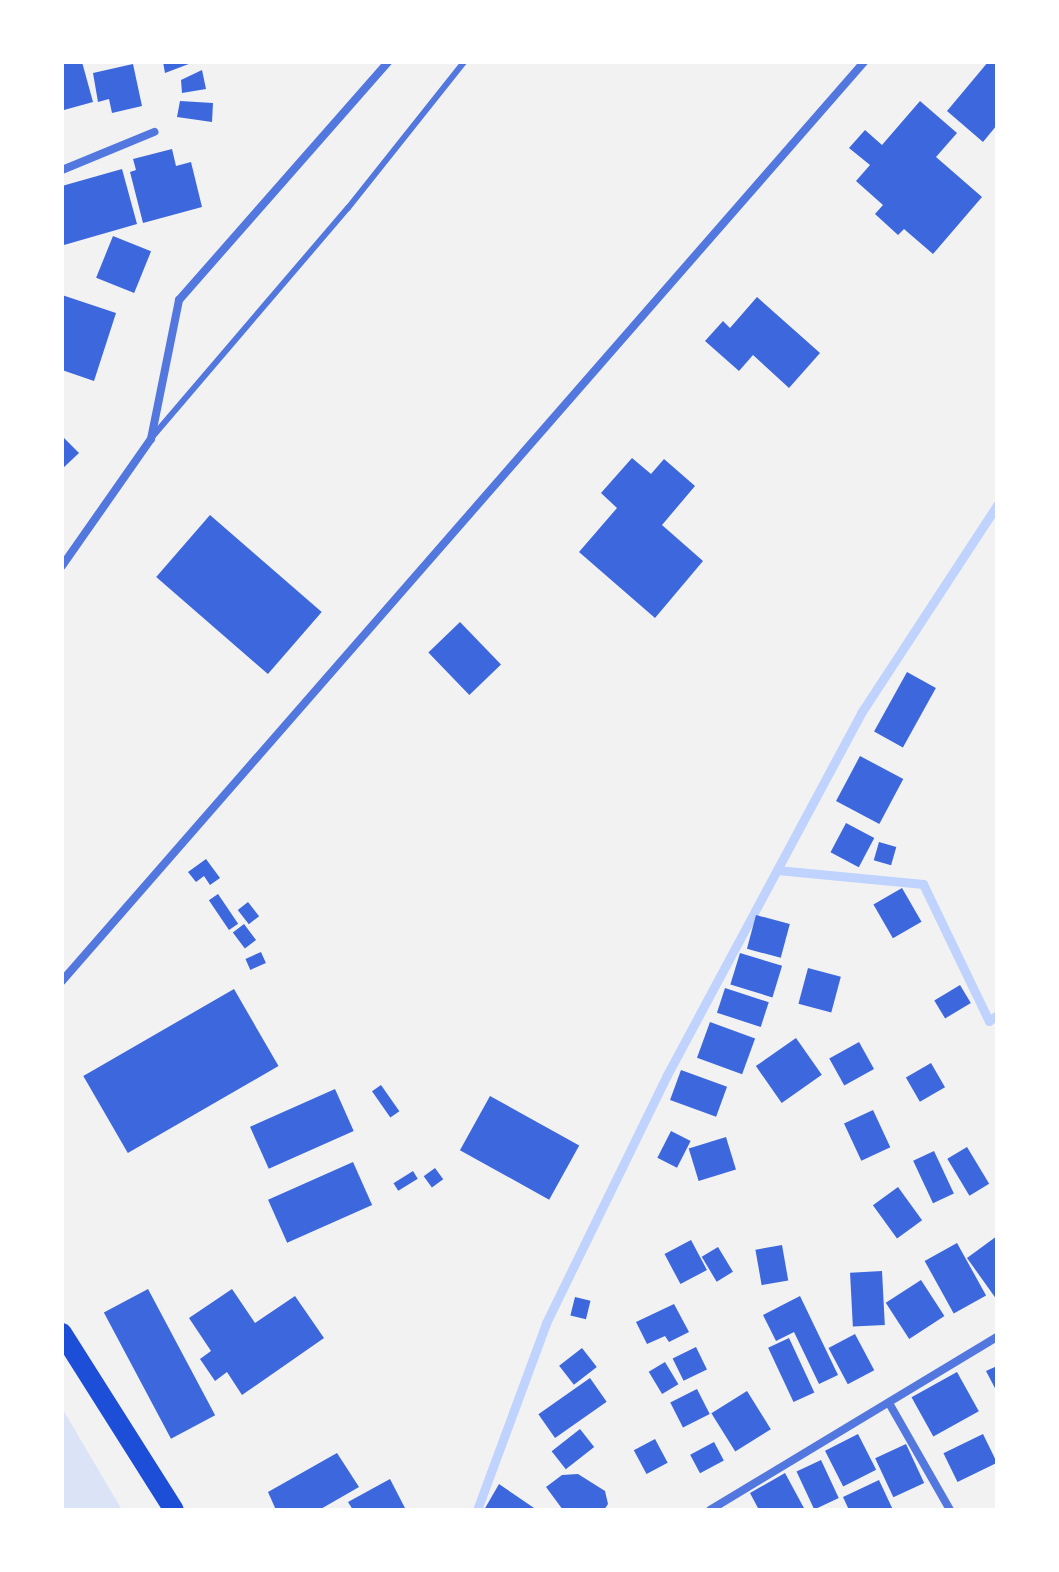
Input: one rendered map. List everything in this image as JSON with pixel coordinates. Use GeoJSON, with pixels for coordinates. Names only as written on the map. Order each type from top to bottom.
{"type":"FeatureCollection","features":[{"type":"Feature","properties":{"kind":"main road"},"geometry":{"type":"LineString","coordinates":[[62,1333],[174,1510]]}},
{"type":"Feature","properties":{"kind":"street"},"geometry":{"type":"LineString","coordinates":[[62,566],[151,439],[179,300],[388,62]]}},
{"type":"Feature","properties":{"kind":"street"},"geometry":{"type":"LineString","coordinates":[[62,981],[864,62]]}},
{"type":"Feature","properties":{"kind":"street"},"geometry":{"type":"LineString","coordinates":[[62,170],[154,132]]}},
{"type":"Feature","properties":{"kind":"street"},"geometry":{"type":"LineString","coordinates":[[710,1510],[997,1337]]}},
{"type":"Feature","properties":{"kind":"street"},"geometry":{"type":"LineString","coordinates":[[889,1403],[950,1510]]}},
{"type":"Feature","properties":{"kind":"lane"},"geometry":{"type":"LineString","coordinates":[[151,439],[348,208],[464,62]]}},
{"type":"Feature","properties":{"kind":"shaded area"},"geometry":{"type":"Polygon","coordinates":[[[62,1408],[122,1510],[62,1510],[62,1408]]]}},
{"type":"Feature","properties":{"kind":"building"},"geometry":{"type":"Polygon","coordinates":[[[62,62],[82,62],[93,102],[64,110],[62,62]]]}},
{"type":"Feature","properties":{"kind":"building"},"geometry":{"type":"Polygon","coordinates":[[[163,62],[194,62],[165,73],[163,62]]]}},
{"type":"Feature","properties":{"kind":"building"},"geometry":{"type":"Polygon","coordinates":[[[988,62],[997,62],[997,125],[983,142],[947,111],[988,62]]]}},
{"type":"Feature","properties":{"kind":"building"},"geometry":{"type":"Polygon","coordinates":[[[133,64],[142,106],[112,113],[109,99],[98,102],[93,73],[133,64]]]}},
{"type":"Feature","properties":{"kind":"building"},"geometry":{"type":"Polygon","coordinates":[[[202,70],[206,89],[182,93],[181,80],[202,70]]]}},
{"type":"Feature","properties":{"kind":"building"},"geometry":{"type":"Polygon","coordinates":[[[180,101],[213,103],[212,122],[177,117],[180,101]]]}},
{"type":"Feature","properties":{"kind":"building"},"geometry":{"type":"Polygon","coordinates":[[[920,101],[957,133],[936,157],[982,197],[933,254],[904,229],[898,235],[875,214],[883,205],[856,181],[870,165],[849,148],[865,130],[882,145],[920,101]]]}},
{"type":"Feature","properties":{"kind":"building"},"geometry":{"type":"Polygon","coordinates":[[[172,149],[176,166],[191,162],[202,207],[143,223],[130,172],[136,170],[133,159],[172,149]]]}},
{"type":"Feature","properties":{"kind":"building"},"geometry":{"type":"Polygon","coordinates":[[[122,169],[137,224],[64,245],[62,186],[122,169]]]}},
{"type":"Feature","properties":{"kind":"building"},"geometry":{"type":"Polygon","coordinates":[[[113,236],[151,251],[134,293],[96,278],[113,236]]]}},
{"type":"Feature","properties":{"kind":"building"},"geometry":{"type":"Polygon","coordinates":[[[62,295],[116,313],[94,381],[62,370],[62,295]]]}},
{"type":"Feature","properties":{"kind":"building"},"geometry":{"type":"Polygon","coordinates":[[[757,297],[820,353],[789,388],[753,355],[739,371],[705,341],[723,321],[730,328],[757,297]]]}},
{"type":"Feature","properties":{"kind":"building"},"geometry":{"type":"Polygon","coordinates":[[[64,438],[79,453],[62,469],[62,440],[64,438]]]}},
{"type":"Feature","properties":{"kind":"building"},"geometry":{"type":"Polygon","coordinates":[[[632,458],[651,474],[664,459],[695,486],[662,525],[703,561],[655,618],[579,552],[617,508],[601,493],[632,458]]]}},
{"type":"Feature","properties":{"kind":"building"},"geometry":{"type":"Polygon","coordinates":[[[210,515],[322,612],[268,674],[156,577],[210,515]]]}},
{"type":"Feature","properties":{"kind":"building"},"geometry":{"type":"Polygon","coordinates":[[[460,622],[501,664],[469,695],[428,653],[460,622]]]}},
{"type":"Feature","properties":{"kind":"building"},"geometry":{"type":"Polygon","coordinates":[[[907,672],[936,688],[903,747],[874,731],[907,672]]]}},
{"type":"Feature","properties":{"kind":"building"},"geometry":{"type":"Polygon","coordinates":[[[860,756],[903,779],[879,824],[836,801],[860,756]]]}},
{"type":"Feature","properties":{"kind":"building"},"geometry":{"type":"Polygon","coordinates":[[[846,823],[874,838],[859,867],[831,852],[846,823]]]}},
{"type":"Feature","properties":{"kind":"building"},"geometry":{"type":"Polygon","coordinates":[[[879,842],[896,847],[891,865],[874,860],[879,842]]]}},
{"type":"Feature","properties":{"kind":"building"},"geometry":{"type":"Polygon","coordinates":[[[206,859],[220,878],[210,885],[204,876],[196,882],[188,872],[206,859]]]}},
{"type":"Feature","properties":{"kind":"building"},"geometry":{"type":"Polygon","coordinates":[[[902,888],[922,922],[893,938],[873,904],[902,888]]]}},
{"type":"Feature","properties":{"kind":"building"},"geometry":{"type":"Polygon","coordinates":[[[218,894],[238,924],[229,930],[209,900],[218,894]]]}},
{"type":"Feature","properties":{"kind":"building"},"geometry":{"type":"Polygon","coordinates":[[[248,902],[259,916],[249,924],[238,910],[248,902]]]}},
{"type":"Feature","properties":{"kind":"building"},"geometry":{"type":"Polygon","coordinates":[[[756,915],[790,924],[781,958],[747,949],[756,915]]]}},
{"type":"Feature","properties":{"kind":"building"},"geometry":{"type":"Polygon","coordinates":[[[244,924],[256,940],[245,948],[233,932],[244,924]]]}},
{"type":"Feature","properties":{"kind":"building"},"geometry":{"type":"Polygon","coordinates":[[[261,952],[266,963],[250,970],[245,959],[261,952]]]}},
{"type":"Feature","properties":{"kind":"building"},"geometry":{"type":"Polygon","coordinates":[[[740,953],[782,966],[772,997],[730,985],[740,953]]]}},
{"type":"Feature","properties":{"kind":"building"},"geometry":{"type":"Polygon","coordinates":[[[808,968],[841,977],[831,1013],[798,1004],[808,968]]]}},
{"type":"Feature","properties":{"kind":"building"},"geometry":{"type":"Polygon","coordinates":[[[960,985],[971,1003],[945,1018],[934,1000],[960,985]]]}},
{"type":"Feature","properties":{"kind":"building"},"geometry":{"type":"Polygon","coordinates":[[[725,988],[769,1002],[761,1027],[717,1013],[725,988]]]}},
{"type":"Feature","properties":{"kind":"building"},"geometry":{"type":"Polygon","coordinates":[[[234,989],[278,1066],[128,1153],[83,1076],[234,989]]]}},
{"type":"Feature","properties":{"kind":"building"},"geometry":{"type":"Polygon","coordinates":[[[710,1022],[755,1038],[742,1074],[697,1058],[710,1022]]]}},
{"type":"Feature","properties":{"kind":"building"},"geometry":{"type":"Polygon","coordinates":[[[796,1038],[822,1075],[782,1103],[756,1066],[796,1038]]]}},
{"type":"Feature","properties":{"kind":"building"},"geometry":{"type":"Polygon","coordinates":[[[859,1042],[874,1069],[844,1086],[829,1058],[859,1042]]]}},
{"type":"Feature","properties":{"kind":"building"},"geometry":{"type":"Polygon","coordinates":[[[931,1063],[945,1087],[920,1102],[906,1078],[931,1063]]]}},
{"type":"Feature","properties":{"kind":"building"},"geometry":{"type":"Polygon","coordinates":[[[681,1070],[727,1087],[716,1117],[670,1100],[681,1070]]]}},
{"type":"Feature","properties":{"kind":"building"},"geometry":{"type":"Polygon","coordinates":[[[381,1085],[399,1111],[390,1118],[372,1091],[381,1085]]]}},
{"type":"Feature","properties":{"kind":"building"},"geometry":{"type":"Polygon","coordinates":[[[335,1089],[354,1131],[269,1169],[250,1127],[335,1089]]]}},
{"type":"Feature","properties":{"kind":"building"},"geometry":{"type":"Polygon","coordinates":[[[490,1096],[579,1145],[549,1200],[460,1150],[490,1096]]]}},
{"type":"Feature","properties":{"kind":"building"},"geometry":{"type":"Polygon","coordinates":[[[873,1110],[890,1147],[861,1161],[844,1124],[873,1110]]]}},
{"type":"Feature","properties":{"kind":"building"},"geometry":{"type":"Polygon","coordinates":[[[671,1131],[691,1141],[677,1168],[657,1158],[671,1131]]]}},
{"type":"Feature","properties":{"kind":"building"},"geometry":{"type":"Polygon","coordinates":[[[726,1137],[736,1170],[699,1181],[689,1148],[726,1137]]]}},
{"type":"Feature","properties":{"kind":"building"},"geometry":{"type":"Polygon","coordinates":[[[967,1147],[989,1184],[969,1196],[947,1159],[967,1147]]]}},
{"type":"Feature","properties":{"kind":"building"},"geometry":{"type":"Polygon","coordinates":[[[934,1151],[954,1194],[933,1203],[913,1161],[934,1151]]]}},
{"type":"Feature","properties":{"kind":"building"},"geometry":{"type":"Polygon","coordinates":[[[353,1162],[372,1205],[287,1243],[268,1200],[353,1162]]]}},
{"type":"Feature","properties":{"kind":"building"},"geometry":{"type":"Polygon","coordinates":[[[435,1168],[443,1179],[432,1188],[424,1176],[435,1168]]]}},
{"type":"Feature","properties":{"kind":"building"},"geometry":{"type":"Polygon","coordinates":[[[413,1171],[418,1179],[398,1191],[393,1183],[413,1171]]]}},
{"type":"Feature","properties":{"kind":"building"},"geometry":{"type":"Polygon","coordinates":[[[898,1187],[922,1220],[897,1238],[873,1205],[898,1187]]]}},
{"type":"Feature","properties":{"kind":"building"},"geometry":{"type":"Polygon","coordinates":[[[997,1236],[997,1300],[967,1258],[997,1236]]]}},
{"type":"Feature","properties":{"kind":"building"},"geometry":{"type":"Polygon","coordinates":[[[691,1240],[707,1270],[680,1284],[665,1254],[691,1240]]]}},
{"type":"Feature","properties":{"kind":"building"},"geometry":{"type":"Polygon","coordinates":[[[957,1243],[986,1295],[954,1313],[925,1261],[957,1243]]]}},
{"type":"Feature","properties":{"kind":"building"},"geometry":{"type":"Polygon","coordinates":[[[782,1245],[788,1280],[762,1285],[755,1250],[782,1245]]]}},
{"type":"Feature","properties":{"kind":"building"},"geometry":{"type":"Polygon","coordinates":[[[718,1247],[733,1272],[717,1282],[702,1257],[718,1247]]]}},
{"type":"Feature","properties":{"kind":"building"},"geometry":{"type":"Polygon","coordinates":[[[882,1271],[885,1325],[853,1327],[850,1273],[882,1271]]]}},
{"type":"Feature","properties":{"kind":"building"},"geometry":{"type":"Polygon","coordinates":[[[921,1280],[944,1316],[909,1339],[886,1303],[921,1280]]]}},
{"type":"Feature","properties":{"kind":"building"},"geometry":{"type":"Polygon","coordinates":[[[148,1289],[215,1415],[171,1439],[104,1312],[148,1289]]]}},
{"type":"Feature","properties":{"kind":"building"},"geometry":{"type":"Polygon","coordinates":[[[232,1289],[255,1323],[295,1296],[324,1338],[242,1395],[227,1372],[215,1381],[200,1359],[211,1351],[189,1318],[232,1289]]]}},
{"type":"Feature","properties":{"kind":"building"},"geometry":{"type":"Polygon","coordinates":[[[800,1296],[838,1375],[819,1384],[794,1332],[776,1341],[763,1315],[800,1296]]]}},
{"type":"Feature","properties":{"kind":"building"},"geometry":{"type":"Polygon","coordinates":[[[575,1297],[591,1301],[586,1319],[570,1315],[575,1297]]]}},
{"type":"Feature","properties":{"kind":"building"},"geometry":{"type":"Polygon","coordinates":[[[674,1304],[689,1332],[669,1342],[665,1336],[647,1344],[636,1322],[674,1304]]]}},
{"type":"Feature","properties":{"kind":"building"},"geometry":{"type":"Polygon","coordinates":[[[855,1334],[874,1370],[848,1384],[829,1348],[855,1334]]]}},
{"type":"Feature","properties":{"kind":"building"},"geometry":{"type":"Polygon","coordinates":[[[789,1338],[814,1392],[794,1402],[768,1348],[789,1338]]]}},
{"type":"Feature","properties":{"kind":"building"},"geometry":{"type":"Polygon","coordinates":[[[696,1347],[707,1369],[684,1381],[673,1358],[696,1347]]]}},
{"type":"Feature","properties":{"kind":"building"},"geometry":{"type":"Polygon","coordinates":[[[582,1348],[597,1367],[574,1385],[559,1366],[582,1348]]]}},
{"type":"Feature","properties":{"kind":"building"},"geometry":{"type":"Polygon","coordinates":[[[665,1362],[678,1384],[662,1394],[649,1372],[665,1362]]]}},
{"type":"Feature","properties":{"kind":"building"},"geometry":{"type":"Polygon","coordinates":[[[997,1366],[997,1392],[986,1371],[997,1366]]]}},
{"type":"Feature","properties":{"kind":"building"},"geometry":{"type":"Polygon","coordinates":[[[957,1372],[979,1411],[933,1437],[912,1397],[957,1372]]]}},
{"type":"Feature","properties":{"kind":"building"},"geometry":{"type":"Polygon","coordinates":[[[590,1378],[607,1402],[555,1438],[538,1414],[590,1378]]]}},
{"type":"Feature","properties":{"kind":"building"},"geometry":{"type":"Polygon","coordinates":[[[697,1389],[710,1414],[683,1428],[670,1403],[697,1389]]]}},
{"type":"Feature","properties":{"kind":"building"},"geometry":{"type":"Polygon","coordinates":[[[747,1391],[771,1429],[735,1451],[711,1413],[747,1391]]]}},
{"type":"Feature","properties":{"kind":"building"},"geometry":{"type":"Polygon","coordinates":[[[580,1429],[594,1447],[566,1469],[552,1451],[580,1429]]]}},
{"type":"Feature","properties":{"kind":"building"},"geometry":{"type":"Polygon","coordinates":[[[858,1434],[876,1470],[843,1486],[825,1451],[858,1434]]]}},
{"type":"Feature","properties":{"kind":"building"},"geometry":{"type":"Polygon","coordinates":[[[983,1434],[997,1463],[957,1482],[943,1453],[983,1434]]]}},
{"type":"Feature","properties":{"kind":"building"},"geometry":{"type":"Polygon","coordinates":[[[655,1439],[668,1463],[646,1474],[634,1450],[655,1439]]]}},
{"type":"Feature","properties":{"kind":"building"},"geometry":{"type":"Polygon","coordinates":[[[714,1442],[724,1461],[700,1473],[690,1455],[714,1442]]]}},
{"type":"Feature","properties":{"kind":"building"},"geometry":{"type":"Polygon","coordinates":[[[906,1444],[924,1483],[893,1497],[875,1458],[906,1444]]]}},
{"type":"Feature","properties":{"kind":"building"},"geometry":{"type":"Polygon","coordinates":[[[337,1453],[359,1487],[319,1510],[276,1510],[268,1492],[337,1453]]]}},
{"type":"Feature","properties":{"kind":"building"},"geometry":{"type":"Polygon","coordinates":[[[821,1460],[839,1498],[814,1509],[797,1471],[821,1460]]]}},
{"type":"Feature","properties":{"kind":"building"},"geometry":{"type":"Polygon","coordinates":[[[785,1473],[805,1510],[759,1510],[750,1493],[785,1473]]]}},
{"type":"Feature","properties":{"kind":"building"},"geometry":{"type":"Polygon","coordinates":[[[578,1474],[605,1491],[608,1504],[604,1510],[563,1510],[546,1487],[562,1475],[578,1474]]]}},
{"type":"Feature","properties":{"kind":"building"},"geometry":{"type":"Polygon","coordinates":[[[390,1479],[406,1510],[353,1510],[348,1502],[390,1479]]]}},
{"type":"Feature","properties":{"kind":"building"},"geometry":{"type":"Polygon","coordinates":[[[879,1480],[893,1510],[849,1510],[843,1497],[879,1480]]]}},
{"type":"Feature","properties":{"kind":"building"},"geometry":{"type":"Polygon","coordinates":[[[499,1484],[537,1510],[484,1510],[499,1484]]]}},
{"type":"Feature","properties":{"kind":"waterway"},"geometry":{"type":"LineString","coordinates":[[477,1510],[546,1323],[667,1075],[861,713],[997,505]]}},
{"type":"Feature","properties":{"kind":"waterway"},"geometry":{"type":"LineString","coordinates":[[777,870],[923,884],[989,1021],[997,1015]]}}]}
